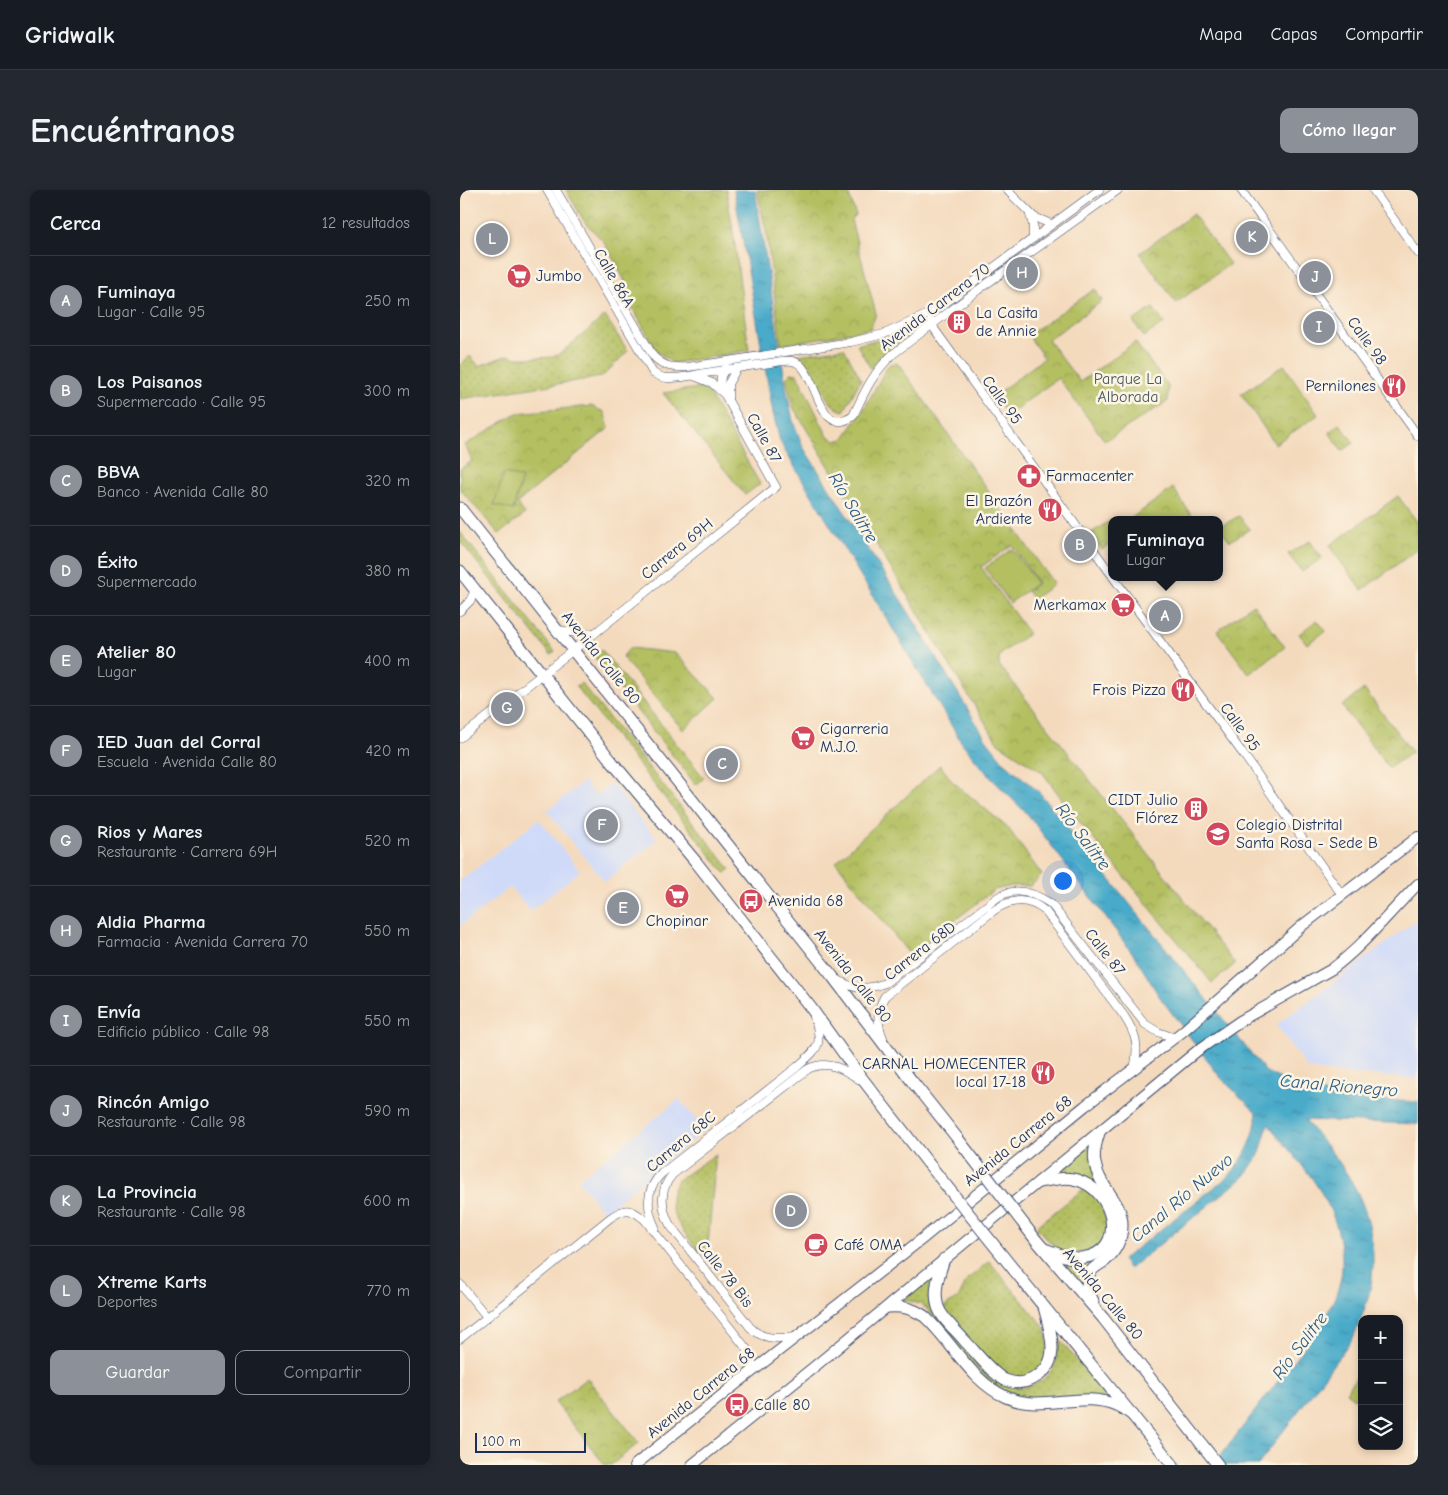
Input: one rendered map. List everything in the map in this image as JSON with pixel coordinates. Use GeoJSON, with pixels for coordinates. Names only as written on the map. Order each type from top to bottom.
{"type":"FeatureCollection","features":[{"type":"Feature","properties":{"kind":"highway","name":"Avenida Calle 80"},"geometry":{"type":"LineString","coordinates":[[460,508],[833,977],[1040,1245],[1103,1318],[1218,1465]]}},
{"type":"Feature","properties":{"kind":"highway"},"geometry":{"type":"LineString","coordinates":[[460,571],[613,763],[690,855],[758,950],[811,1008],[869,1088],[928,1163],[1173,1465]]}},
{"type":"Feature","properties":{"kind":"highway"},"geometry":{"type":"LineString","coordinates":[[1099,1133],[1095,1150],[1095,1166],[1101,1180],[1116,1202],[1121,1214],[1122,1226],[1121,1236],[1116,1247],[1106,1260],[1092,1270],[1088,1279],[1090,1295],[1103,1318]]}},
{"type":"Feature","properties":{"kind":"highway"},"geometry":{"type":"LineString","coordinates":[[1039,1182],[1067,1178],[1086,1183],[1102,1196],[1108,1206],[1113,1226],[1108,1242],[1102,1249],[1092,1255],[1073,1258],[1040,1245]]}},
{"type":"Feature","properties":{"kind":"highway"},"geometry":{"type":"LineString","coordinates":[[944,1259],[937,1286],[939,1310],[982,1359],[1004,1379],[1015,1383],[1027,1382],[1043,1372],[1049,1364],[1052,1355],[1052,1342],[1044,1307]]}},
{"type":"Feature","properties":{"kind":"highway"},"geometry":{"type":"LineString","coordinates":[[888,1306],[904,1307],[917,1311],[924,1316],[978,1377],[993,1390],[1006,1397],[1030,1404],[1092,1400],[1116,1405],[1133,1415]]}},
{"type":"Feature","properties":{"kind":"main road","name":"Avenida Carrera 68"},"geometry":{"type":"LineString","coordinates":[[635,1465],[753,1370],[922,1239],[1085,1106],[1178,1035],[1303,925],[1418,837]]}},
{"type":"Feature","properties":{"kind":"main road"},"geometry":{"type":"LineString","coordinates":[[692,1465],[1197,1051],[1240,1021],[1332,969],[1345,959],[1370,936],[1418,884]]}},
{"type":"Feature","properties":{"kind":"street","name":"Calle 86A"},"geometry":{"type":"LineString","coordinates":[[547,190],[653,374],[659,377]]}},
{"type":"Feature","properties":{"kind":"street","name":"Calle 86A"},"geometry":{"type":"LineString","coordinates":[[556,190],[653,356],[660,363]]}},
{"type":"Feature","properties":{"kind":"street"},"geometry":{"type":"LineString","coordinates":[[1007,190],[1039,221],[1051,224]]}},
{"type":"Feature","properties":{"kind":"street","name":"Avenida Carrera 70"},"geometry":{"type":"LineString","coordinates":[[659,377],[676,378],[737,368],[747,361],[884,334],[933,312],[1099,190]]}},
{"type":"Feature","properties":{"kind":"street","name":"Avenida Carrera 70"},"geometry":{"type":"LineString","coordinates":[[660,363],[672,368],[747,361],[791,361],[800,364],[828,416],[834,420],[844,421],[853,416],[871,379],[883,364],[932,325],[1118,190]]}},
{"type":"Feature","properties":{"kind":"street","name":"Calle 98"},"geometry":{"type":"LineString","coordinates":[[1241,190],[1418,436]]}},
{"type":"Feature","properties":{"kind":"street"},"geometry":{"type":"LineString","coordinates":[[1373,190],[1418,253]]}},
{"type":"Feature","properties":{"kind":"street"},"geometry":{"type":"LineString","coordinates":[[1029,213],[1034,225],[1033,238]]}},
{"type":"Feature","properties":{"kind":"street"},"geometry":{"type":"LineString","coordinates":[[932,325],[933,312]]}},
{"type":"Feature","properties":{"kind":"street","name":"Calle 95"},"geometry":{"type":"LineString","coordinates":[[932,325],[1108,570]]}},
{"type":"Feature","properties":{"kind":"street"},"geometry":{"type":"LineString","coordinates":[[720,390],[720,381],[725,370],[730,365],[747,361]]}},
{"type":"Feature","properties":{"kind":"street","name":"Calle 87"},"geometry":{"type":"LineString","coordinates":[[728,402],[728,384],[737,368]]}},
{"type":"Feature","properties":{"kind":"street","name":"Calle 87"},"geometry":{"type":"LineString","coordinates":[[691,376],[705,379],[720,390],[776,487]]}},
{"type":"Feature","properties":{"kind":"street","name":"Carrera 69H"},"geometry":{"type":"LineString","coordinates":[[460,738],[595,633],[776,487]]}},
{"type":"Feature","properties":{"kind":"street","name":"Calle 95"},"geometry":{"type":"LineString","coordinates":[[1116,581],[1210,708],[1342,895]]}},
{"type":"Feature","properties":{"kind":"street"},"geometry":{"type":"LineString","coordinates":[[460,611],[470,601],[475,590]]}},
{"type":"Feature","properties":{"kind":"street"},"geometry":{"type":"LineString","coordinates":[[558,630],[583,634],[595,633]]}},
{"type":"Feature","properties":{"kind":"street","name":"Calle 87"},"geometry":{"type":"LineString","coordinates":[[1012,892],[1030,893],[1051,904],[1145,1024],[1158,1032],[1178,1035]]}},
{"type":"Feature","properties":{"kind":"street","name":"Carrera 68D"},"geometry":{"type":"LineString","coordinates":[[833,977],[858,989],[867,989],[885,983],[998,897],[1012,892]]}},
{"type":"Feature","properties":{"kind":"street","name":"Calle 87"},"geometry":{"type":"LineString","coordinates":[[1021,901],[1032,903],[1045,911],[1124,1016],[1132,1028],[1137,1045],[1134,1069]]}},
{"type":"Feature","properties":{"kind":"street","name":"Carrera 68D"},"geometry":{"type":"LineString","coordinates":[[888,1049],[881,1033],[878,1016],[880,1004],[885,996],[993,911],[1009,902],[1021,901]]}},
{"type":"Feature","properties":{"kind":"street","name":"Carrera 68C"},"geometry":{"type":"LineString","coordinates":[[663,1192],[673,1174],[794,1073],[816,1049],[819,1031],[811,1008]]}},
{"type":"Feature","properties":{"kind":"street","name":"Carrera 68C"},"geometry":{"type":"LineString","coordinates":[[658,1236],[650,1212],[650,1189],[654,1181],[794,1073],[812,1066],[832,1065],[848,1072],[869,1088]]}},
{"type":"Feature","properties":{"kind":"street","name":"Calle 78 Bis"},"geometry":{"type":"LineString","coordinates":[[663,1192],[664,1212],[670,1225],[750,1328],[754,1332],[766,1337],[796,1337]]}},
{"type":"Feature","properties":{"kind":"street"},"geometry":{"type":"LineString","coordinates":[[460,1339],[617,1213],[630,1210],[646,1220],[658,1236]]}},
{"type":"Feature","properties":{"kind":"street","name":"Calle 78 Bis"},"geometry":{"type":"LineString","coordinates":[[658,1236],[746,1348],[753,1370]]}},
{"type":"Feature","properties":{"kind":"street"},"geometry":{"type":"LineString","coordinates":[[460,1284],[487,1318]]}},
{"type":"Feature","properties":{"kind":"shaded area"},"geometry":{"type":"Polygon","coordinates":[[[584,781],[595,796],[611,783],[657,840],[605,882],[547,811],[584,781]]]}},
{"type":"Feature","properties":{"kind":"shaded area"},"geometry":{"type":"Polygon","coordinates":[[[539,819],[580,871],[530,911],[510,887],[460,926],[460,881],[539,819]]]}},
{"type":"Feature","properties":{"kind":"shaded area"},"geometry":{"type":"Polygon","coordinates":[[[1418,919],[1418,1079],[1308,1069],[1276,1025],[1418,919]]]}},
{"type":"Feature","properties":{"kind":"shaded area"},"geometry":{"type":"Polygon","coordinates":[[[679,1099],[705,1130],[604,1212],[578,1180],[679,1099]]]}},
{"type":"Feature","properties":{"kind":"green space"},"geometry":{"type":"Polygon","coordinates":[[[566,190],[726,190],[749,350],[673,363],[657,352],[632,307],[624,279],[604,242],[584,221],[566,190]]]}},
{"type":"Feature","properties":{"kind":"green space"},"geometry":{"type":"Polygon","coordinates":[[[757,190],[847,190],[856,215],[851,220],[876,314],[870,329],[781,345],[766,231],[757,190]]]}},
{"type":"Feature","properties":{"kind":"green space"},"geometry":{"type":"Polygon","coordinates":[[[1193,214],[1230,264],[1176,303],[1140,253],[1193,214]]]}},
{"type":"Feature","properties":{"kind":"green space","name":"Parque La Alborada"},"geometry":{"type":"Polygon","coordinates":[[[1095,289],[1102,301],[1048,340],[1080,382],[1135,342],[1168,386],[1168,401],[1105,441],[1058,378],[1008,415],[993,397],[1044,358],[1028,335],[1095,289]]]}},
{"type":"Feature","properties":{"kind":"green space"},"geometry":{"type":"Polygon","coordinates":[[[1153,308],[1164,323],[1144,337],[1133,321],[1153,308]]]}},
{"type":"Feature","properties":{"kind":"green space"},"geometry":{"type":"Polygon","coordinates":[[[605,316],[628,351],[602,377],[460,399],[460,365],[470,356],[479,366],[508,355],[517,358],[553,357],[561,353],[605,316]]]}},
{"type":"Feature","properties":{"kind":"green space"},"geometry":{"type":"Polygon","coordinates":[[[912,327],[916,331],[886,353],[871,369],[857,345],[912,327]]]}},
{"type":"Feature","properties":{"kind":"green space"},"geometry":{"type":"Polygon","coordinates":[[[844,348],[861,379],[844,411],[831,403],[808,364],[801,357],[792,356],[844,348]]]}},
{"type":"Feature","properties":{"kind":"green space"},"geometry":{"type":"Polygon","coordinates":[[[896,363],[900,366],[1054,584],[1033,599],[1027,591],[1038,583],[1012,545],[981,567],[1029,634],[1003,652],[999,657],[999,665],[1235,964],[1212,983],[1073,814],[1042,772],[998,743],[793,407],[786,378],[791,373],[797,374],[827,435],[835,441],[843,439],[864,409],[887,367],[890,364],[896,363]]]}},
{"type":"Feature","properties":{"kind":"green space"},"geometry":{"type":"Polygon","coordinates":[[[1284,365],[1318,415],[1275,444],[1241,394],[1284,365]]]}},
{"type":"Feature","properties":{"kind":"green space"},"geometry":{"type":"Polygon","coordinates":[[[699,388],[708,392],[760,484],[745,495],[663,393],[699,388]]]}},
{"type":"Feature","properties":{"kind":"green space"},"geometry":{"type":"Polygon","coordinates":[[[591,406],[604,412],[609,428],[517,503],[525,514],[499,534],[460,489],[460,469],[472,461],[465,445],[517,413],[591,406]]]}},
{"type":"Feature","properties":{"kind":"green space"},"geometry":{"type":"Polygon","coordinates":[[[1340,424],[1354,443],[1342,451],[1329,432],[1340,424]]]}},
{"type":"Feature","properties":{"kind":"green space"},"geometry":{"type":"Polygon","coordinates":[[[504,473],[522,478],[513,510],[494,505],[504,473]]]}},
{"type":"Feature","properties":{"kind":"green space"},"geometry":{"type":"Polygon","coordinates":[[[1173,488],[1192,516],[1134,516],[1173,488]]]}},
{"type":"Feature","properties":{"kind":"green space"},"geometry":{"type":"Polygon","coordinates":[[[1398,496],[1418,523],[1418,549],[1362,590],[1329,546],[1398,496]]]}},
{"type":"Feature","properties":{"kind":"green space"},"geometry":{"type":"Polygon","coordinates":[[[1239,516],[1250,529],[1230,541],[1223,532],[1223,525],[1239,516]]]}},
{"type":"Feature","properties":{"kind":"green space"},"geometry":{"type":"Polygon","coordinates":[[[1108,522],[1108,545],[1102,550],[1091,533],[1108,522]]]}},
{"type":"Feature","properties":{"kind":"green space"},"geometry":{"type":"Polygon","coordinates":[[[460,532],[555,652],[551,655],[460,541],[460,532]]]}},
{"type":"Feature","properties":{"kind":"green space"},"geometry":{"type":"Polygon","coordinates":[[[1310,541],[1322,558],[1302,572],[1288,554],[1310,541]]]}},
{"type":"Feature","properties":{"kind":"green space"},"geometry":{"type":"Polygon","coordinates":[[[1012,549],[1037,583],[1010,603],[985,568],[1012,549]]]}},
{"type":"Feature","properties":{"kind":"green space"},"geometry":{"type":"Polygon","coordinates":[[[1253,604],[1285,647],[1249,674],[1217,631],[1253,604]]]}},
{"type":"Feature","properties":{"kind":"green space"},"geometry":{"type":"Polygon","coordinates":[[[1317,620],[1326,631],[1307,644],[1299,634],[1317,620]]]}},
{"type":"Feature","properties":{"kind":"green space"},"geometry":{"type":"Polygon","coordinates":[[[630,648],[675,653],[718,698],[683,730],[622,657],[630,648]]]}},
{"type":"Feature","properties":{"kind":"green space"},"geometry":{"type":"Polygon","coordinates":[[[601,649],[704,778],[696,785],[593,655],[601,649]]]}},
{"type":"Feature","properties":{"kind":"green space"},"geometry":{"type":"Polygon","coordinates":[[[581,683],[730,869],[725,873],[576,687],[581,683]]]}},
{"type":"Feature","properties":{"kind":"green space"},"geometry":{"type":"Polygon","coordinates":[[[1364,689],[1412,752],[1389,768],[1342,706],[1364,689]]]}},
{"type":"Feature","properties":{"kind":"green space"},"geometry":{"type":"Polygon","coordinates":[[[940,765],[952,781],[1008,828],[1042,875],[1031,886],[1012,886],[994,890],[910,955],[836,862],[940,765]]]}},
{"type":"Feature","properties":{"kind":"green space"},"geometry":{"type":"Polygon","coordinates":[[[1094,1143],[1101,1190],[1076,1174],[1058,1173],[1094,1143]]]}},
{"type":"Feature","properties":{"kind":"green space"},"geometry":{"type":"Polygon","coordinates":[[[716,1154],[708,1245],[705,1250],[698,1251],[675,1217],[671,1198],[673,1189],[679,1179],[716,1154]]]}},
{"type":"Feature","properties":{"kind":"green space"},"geometry":{"type":"Polygon","coordinates":[[[1082,1190],[1093,1194],[1100,1203],[1105,1216],[1106,1235],[1100,1245],[1088,1252],[1074,1253],[1060,1250],[1036,1227],[1082,1190]]]}},
{"type":"Feature","properties":{"kind":"green space"},"geometry":{"type":"Polygon","coordinates":[[[1059,1258],[1097,1259],[1086,1269],[1082,1287],[1059,1258]]]}},
{"type":"Feature","properties":{"kind":"green space"},"geometry":{"type":"Polygon","coordinates":[[[989,1261],[1045,1328],[1048,1343],[1046,1360],[1036,1373],[1021,1378],[1013,1378],[1006,1375],[976,1348],[943,1308],[959,1297],[967,1280],[989,1261]]]}},
{"type":"Feature","properties":{"kind":"green space"},"geometry":{"type":"Polygon","coordinates":[[[938,1270],[935,1311],[1017,1388],[1035,1384],[1050,1372],[1057,1357],[1057,1337],[1110,1398],[1035,1398],[1009,1394],[996,1388],[982,1375],[926,1308],[920,1304],[902,1299],[938,1270]]]}},
{"type":"Feature","properties":{"kind":"green space"},"geometry":{"type":"Polygon","coordinates":[[[1358,1376],[1358,1401],[1346,1392],[1358,1376]]]}},
{"type":"Feature","properties":{"kind":"green space"},"geometry":{"type":"Polygon","coordinates":[[[587,1378],[639,1443],[611,1465],[605,1465],[555,1402],[587,1378]]]}},
{"type":"Feature","properties":{"kind":"water"},"geometry":{"type":"Polygon","coordinates":[[[734,190],[755,190],[786,387],[793,421],[803,447],[908,611],[986,739],[1004,762],[1039,792],[1266,1072],[1294,1085],[1324,1093],[1355,1098],[1418,1102],[1418,1124],[1305,1120],[1341,1164],[1353,1183],[1365,1211],[1372,1240],[1373,1269],[1371,1284],[1362,1315],[1358,1315],[1358,1325],[1353,1338],[1258,1465],[1214,1465],[1317,1330],[1338,1290],[1342,1258],[1340,1239],[1331,1211],[1315,1182],[1268,1124],[1260,1153],[1244,1177],[1129,1269],[1122,1260],[1230,1175],[1241,1161],[1249,1146],[1257,1113],[1220,1077],[1159,996],[1134,955],[1029,816],[990,777],[962,743],[785,451],[780,441],[773,413],[734,190]]]}},
{"type":"Feature","properties":{"kind":"place","name":"La Provincia"},"geometry":{"type":"Point","coordinates":[1252,237]}},
{"type":"Feature","properties":{"kind":"place","name":"Xtreme Karts"},"geometry":{"type":"Point","coordinates":[492,239]}},
{"type":"Feature","properties":{"kind":"place","name":"Aldia Pharma"},"geometry":{"type":"Point","coordinates":[1022,273]}},
{"type":"Feature","properties":{"kind":"place","name":"Jumbo"},"geometry":{"type":"Point","coordinates":[519,276]}},
{"type":"Feature","properties":{"kind":"place","name":"Rincón Amigo"},"geometry":{"type":"Point","coordinates":[1315,277]}},
{"type":"Feature","properties":{"kind":"place","name":"La Casita de Annie"},"geometry":{"type":"Point","coordinates":[959,322]}},
{"type":"Feature","properties":{"kind":"place","name":"Envía"},"geometry":{"type":"Point","coordinates":[1319,327]}},
{"type":"Feature","properties":{"kind":"place","name":"Pernilones"},"geometry":{"type":"Point","coordinates":[1394,386]}},
{"type":"Feature","properties":{"kind":"place","name":"Farmacenter"},"geometry":{"type":"Point","coordinates":[1029,476]}},
{"type":"Feature","properties":{"kind":"place","name":"El Brazón Ardiente"},"geometry":{"type":"Point","coordinates":[1050,510]}},
{"type":"Feature","properties":{"kind":"place","name":"Los Paisanos"},"geometry":{"type":"Point","coordinates":[1080,545]}},
{"type":"Feature","properties":{"kind":"place","name":"Merkamax"},"geometry":{"type":"Point","coordinates":[1123,605]}},
{"type":"Feature","properties":{"kind":"place","name":"Fuminaya"},"geometry":{"type":"Point","coordinates":[1165,616]}},
{"type":"Feature","properties":{"kind":"place","name":"Frois Pizza"},"geometry":{"type":"Point","coordinates":[1183,690]}},
{"type":"Feature","properties":{"kind":"place","name":"Rios y Mares"},"geometry":{"type":"Point","coordinates":[507,708]}},
{"type":"Feature","properties":{"kind":"place","name":"Cigarreria M.J.O."},"geometry":{"type":"Point","coordinates":[803,738]}},
{"type":"Feature","properties":{"kind":"place","name":"BBVA"},"geometry":{"type":"Point","coordinates":[722,764]}},
{"type":"Feature","properties":{"kind":"place","name":"CIDT Julio Flórez"},"geometry":{"type":"Point","coordinates":[1196,809]}},
{"type":"Feature","properties":{"kind":"place","name":"IED Juan del Corral"},"geometry":{"type":"Point","coordinates":[602,825]}},
{"type":"Feature","properties":{"kind":"place","name":"Colegio Distrital Santa Rosa - Sede B"},"geometry":{"type":"Point","coordinates":[1218,834]}},
{"type":"Feature","properties":{"kind":"place","name":"Chopinar"},"geometry":{"type":"Point","coordinates":[677,896]}},
{"type":"Feature","properties":{"kind":"place","name":"Avenida 68"},"geometry":{"type":"Point","coordinates":[751,901]}},
{"type":"Feature","properties":{"kind":"place","name":"Atelier 80"},"geometry":{"type":"Point","coordinates":[623,908]}},
{"type":"Feature","properties":{"kind":"place","name":"CARNAL HOMECENTER local 17-18"},"geometry":{"type":"Point","coordinates":[1043,1073]}},
{"type":"Feature","properties":{"kind":"place","name":"Éxito"},"geometry":{"type":"Point","coordinates":[791,1211]}},
{"type":"Feature","properties":{"kind":"place","name":"Café OMA"},"geometry":{"type":"Point","coordinates":[816,1245]}},
{"type":"Feature","properties":{"kind":"place","name":"Calle 80"},"geometry":{"type":"Point","coordinates":[737,1405]}},
{"type":"Feature","properties":{"kind":"water label","name":"Río Salitre"},"geometry":{"type":"Point","coordinates":[853,508]}},
{"type":"Feature","properties":{"kind":"water label","name":"Río Salitre"},"geometry":{"type":"Point","coordinates":[1083,837]}},
{"type":"Feature","properties":{"kind":"water label","name":"Canal Rionegro"},"geometry":{"type":"Point","coordinates":[1339,1086]}},
{"type":"Feature","properties":{"kind":"water label","name":"Canal Río Nuevo"},"geometry":{"type":"Point","coordinates":[1182,1198]}},
{"type":"Feature","properties":{"kind":"water label","name":"Río Salitre"},"geometry":{"type":"Point","coordinates":[1300,1346]}}]}
